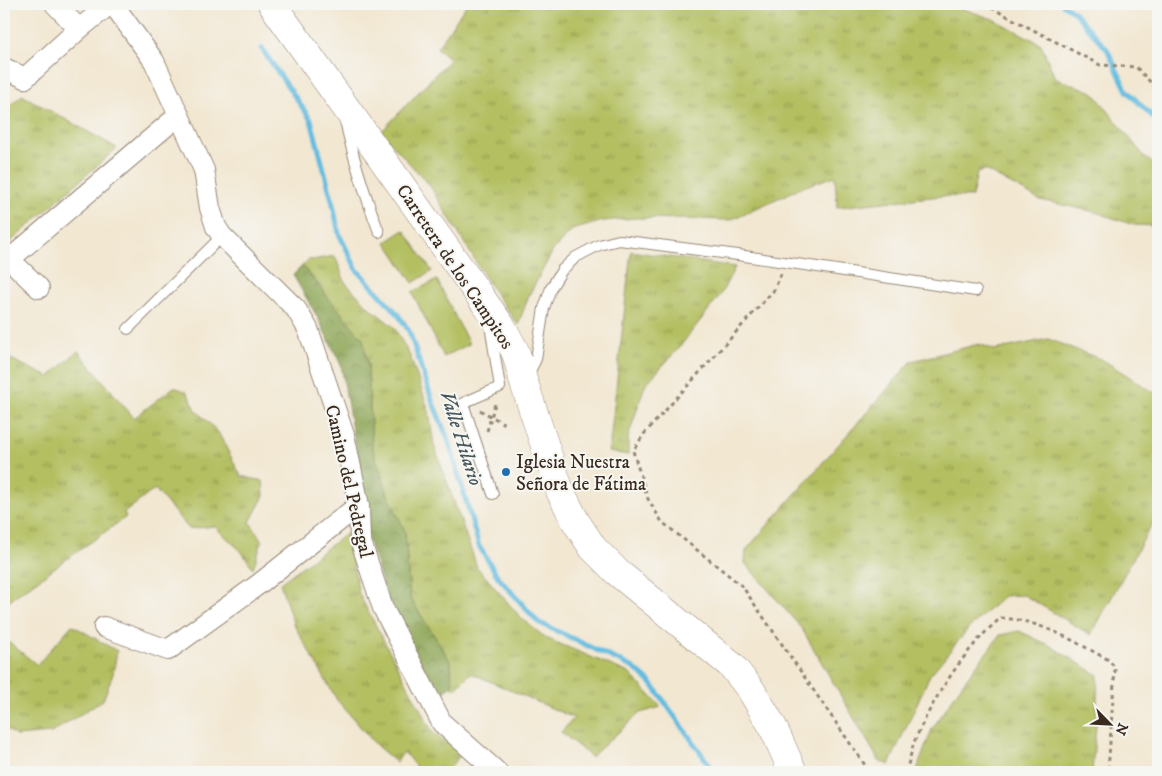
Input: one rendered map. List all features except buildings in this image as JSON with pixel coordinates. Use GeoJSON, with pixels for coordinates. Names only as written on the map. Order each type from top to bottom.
{"type":"FeatureCollection","features":[{"type":"Feature","properties":{"kind":"main road","name":"Carretera de los Campitos"},"geometry":{"type":"LineString","coordinates":[[282,9],[340,100],[502,327],[516,353],[512,385],[560,491],[576,522],[593,548],[617,572],[732,666],[774,727],[793,772]]}},
{"type":"Feature","properties":{"kind":"street"},"geometry":{"type":"LineString","coordinates":[[55,4],[79,29]]}},
{"type":"Feature","properties":{"kind":"street"},"geometry":{"type":"LineString","coordinates":[[4,68],[25,78],[79,29],[111,4]]}},
{"type":"Feature","properties":{"kind":"street","name":"Camino del Pedregal"},"geometry":{"type":"LineString","coordinates":[[111,4],[154,62],[179,115],[204,170],[210,208],[216,227],[222,236],[296,309],[308,329],[344,436],[359,506],[360,540],[383,608],[442,723],[497,772]]}},
{"type":"Feature","properties":{"kind":"street"},"geometry":{"type":"LineString","coordinates":[[39,288],[6,261],[179,115]]}},
{"type":"Feature","properties":{"kind":"street"},"geometry":{"type":"LineString","coordinates":[[104,627],[168,650],[259,584],[359,506]]}},
{"type":"Feature","properties":{"kind":"lane"},"geometry":{"type":"LineString","coordinates":[[340,100],[352,156],[364,195],[379,232]]}},
{"type":"Feature","properties":{"kind":"lane"},"geometry":{"type":"LineString","coordinates":[[128,329],[222,236]]}},
{"type":"Feature","properties":{"kind":"lane"},"geometry":{"type":"LineString","coordinates":[[492,494],[462,403],[512,385],[536,359],[544,308],[551,288],[562,270],[576,257],[599,245],[619,240],[738,255],[976,291]]}},
{"type":"Feature","properties":{"kind":"path"},"geometry":{"type":"LineString","coordinates":[[984,4],[1100,65],[1136,67],[1158,90]]}},
{"type":"Feature","properties":{"kind":"path"},"geometry":{"type":"LineString","coordinates":[[785,263],[774,290],[644,434],[633,451],[648,499],[662,522],[742,586],[867,768],[873,772]]}},
{"type":"Feature","properties":{"kind":"path"},"geometry":{"type":"LineString","coordinates":[[485,439],[490,416],[498,397],[512,385]]}},
{"type":"Feature","properties":{"kind":"path"},"geometry":{"type":"LineString","coordinates":[[462,403],[472,405],[505,424]]}},
{"type":"Feature","properties":{"kind":"path"},"geometry":{"type":"LineString","coordinates":[[905,772],[915,741],[941,689],[986,630],[1000,618],[1019,619],[1052,630],[1110,660],[1115,668],[1108,772]]}},
{"type":"Feature","properties":{"kind":"green space"},"geometry":{"type":"Polygon","coordinates":[[[467,4],[949,4],[993,19],[1041,44],[1055,78],[1093,92],[1144,156],[1158,168],[1158,226],[1134,225],[1095,212],[1040,200],[985,170],[977,173],[972,197],[942,196],[837,207],[835,176],[803,187],[730,220],[637,218],[603,221],[572,230],[554,249],[529,295],[518,325],[493,290],[430,186],[381,132],[450,59],[437,48],[467,4]]]}},
{"type":"Feature","properties":{"kind":"green space"},"geometry":{"type":"Polygon","coordinates":[[[22,95],[117,148],[7,245],[4,240],[4,111],[22,95]]]}},
{"type":"Feature","properties":{"kind":"green space"},"geometry":{"type":"Polygon","coordinates":[[[404,230],[432,271],[413,283],[386,242],[404,230]]]}},
{"type":"Feature","properties":{"kind":"green space"},"geometry":{"type":"Polygon","coordinates":[[[631,251],[735,267],[721,294],[678,349],[645,385],[628,438],[628,455],[609,452],[631,251]]]}},
{"type":"Feature","properties":{"kind":"green space"},"geometry":{"type":"Polygon","coordinates":[[[335,256],[345,282],[369,307],[394,327],[410,356],[429,411],[434,445],[477,567],[522,619],[546,638],[629,673],[661,707],[640,713],[591,757],[561,732],[574,718],[471,673],[455,689],[452,686],[451,662],[410,598],[405,531],[388,495],[372,446],[368,365],[322,288],[302,266],[310,259],[335,256]]]}},
{"type":"Feature","properties":{"kind":"green space"},"geometry":{"type":"Polygon","coordinates":[[[302,266],[363,339],[368,365],[372,446],[388,495],[405,531],[410,598],[451,662],[452,686],[440,695],[425,675],[390,606],[367,536],[366,493],[341,365],[318,318],[293,275],[302,266]]]}},
{"type":"Feature","properties":{"kind":"green space"},"geometry":{"type":"Polygon","coordinates":[[[437,280],[469,344],[444,357],[412,292],[437,280]]]}},
{"type":"Feature","properties":{"kind":"green space"},"geometry":{"type":"Polygon","coordinates":[[[1048,339],[1103,360],[1158,395],[1158,460],[1156,465],[1158,471],[1158,513],[1091,635],[1024,595],[1004,596],[969,628],[930,675],[889,765],[879,761],[802,629],[745,563],[746,550],[912,361],[979,344],[995,350],[1048,339]]]}},
{"type":"Feature","properties":{"kind":"green space"},"geometry":{"type":"Polygon","coordinates":[[[78,351],[134,418],[174,387],[187,392],[196,410],[218,432],[241,476],[263,481],[264,496],[250,522],[262,541],[253,568],[241,551],[214,526],[189,529],[155,489],[124,513],[126,517],[4,604],[4,356],[49,377],[78,351]]]}},
{"type":"Feature","properties":{"kind":"green space"},"geometry":{"type":"Polygon","coordinates":[[[347,533],[359,594],[433,733],[463,753],[445,772],[420,772],[404,752],[396,762],[377,746],[337,700],[293,623],[280,583],[347,533]]]}},
{"type":"Feature","properties":{"kind":"green space"},"geometry":{"type":"Polygon","coordinates":[[[72,625],[117,651],[113,674],[103,700],[51,733],[16,736],[4,727],[4,638],[37,665],[72,625]]]}},
{"type":"Feature","properties":{"kind":"green space"},"geometry":{"type":"Polygon","coordinates":[[[1019,631],[1049,645],[1098,675],[1092,772],[916,772],[932,729],[963,683],[1000,635],[1019,631]]]}},
{"type":"Feature","properties":{"kind":"waterway"},"geometry":{"type":"LineString","coordinates":[[1062,4],[1073,11],[1107,49],[1127,91],[1158,122]]}},
{"type":"Feature","properties":{"kind":"waterway","name":"Valle Hilario"},"geometry":{"type":"LineString","coordinates":[[262,49],[311,120],[339,234],[357,270],[397,313],[409,331],[432,400],[449,442],[479,546],[498,577],[538,622],[634,668],[651,683],[708,763],[711,772]]}},
{"type":"Feature","properties":{"kind":"place","name":"Iglesia Nuestra Señora de Fátima"},"geometry":{"type":"Point","coordinates":[506,472]}}]}
